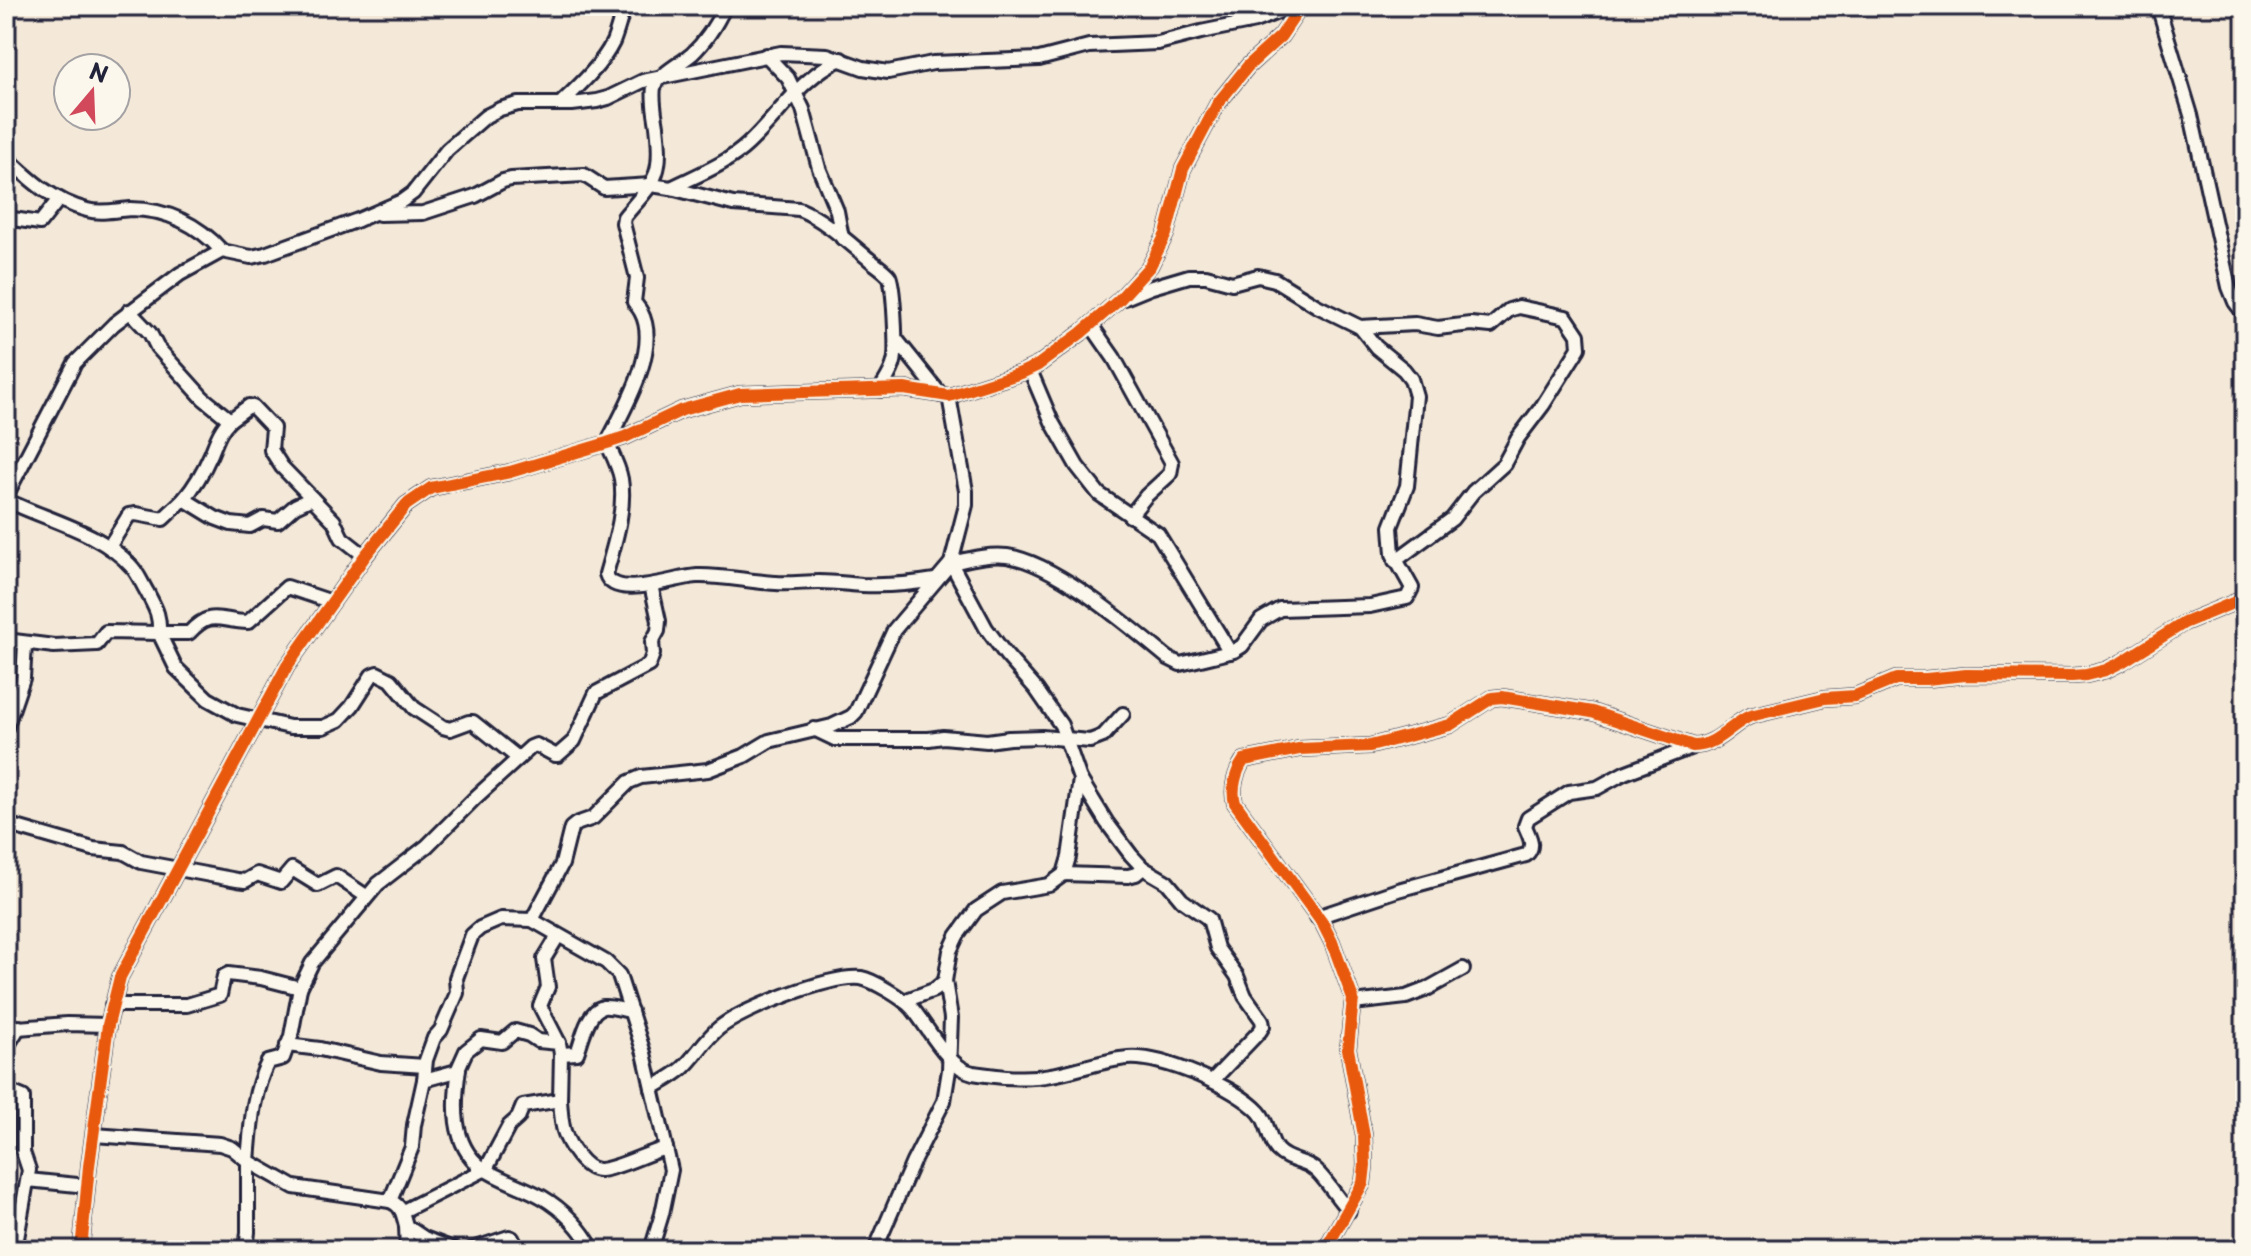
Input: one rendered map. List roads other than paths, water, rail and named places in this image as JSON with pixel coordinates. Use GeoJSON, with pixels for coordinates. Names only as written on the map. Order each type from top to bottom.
{"type":"FeatureCollection","features":[{"type":"Feature","properties":{"kind":"street"},"geometry":{"type":"LineString","coordinates":[[560,104],[605,54],[614,39],[625,6]]}},
{"type":"Feature","properties":{"kind":"street"},"geometry":{"type":"LineString","coordinates":[[607,443],[641,373],[646,337],[642,314],[634,302],[637,278],[623,223],[624,217],[651,185],[659,168],[654,87],[661,77],[695,52],[725,6]]}},
{"type":"Feature","properties":{"kind":"street"},"geometry":{"type":"LineString","coordinates":[[1235,6],[1246,23]]}},
{"type":"Feature","properties":{"kind":"street"},"geometry":{"type":"LineString","coordinates":[[6,157],[34,184],[59,199],[93,212],[137,210],[174,217],[207,235],[222,251],[251,257],[402,201],[413,193],[447,150],[486,116],[518,104],[585,103],[608,98],[636,84],[661,77],[781,53],[819,54],[888,72],[933,63],[1031,60],[1089,46],[1158,43],[1246,23],[1293,6]]}},
{"type":"Feature","properties":{"kind":"street"},"geometry":{"type":"LineString","coordinates":[[81,1250],[108,1025],[120,977],[287,666],[365,556],[406,505],[431,488],[510,472],[607,443],[682,410],[740,394],[904,389],[945,396],[1030,370],[1091,325],[1119,300],[1155,259],[1170,223],[1183,169],[1218,103],[1248,66],[1281,36],[1301,6]]}},
{"type":"Feature","properties":{"kind":"street"},"geometry":{"type":"LineString","coordinates":[[2158,6],[2191,115],[2229,287],[2245,315]]}},
{"type":"Feature","properties":{"kind":"street"},"geometry":{"type":"LineString","coordinates":[[766,55],[788,78],[796,93],[819,168],[837,211],[842,238]]}},
{"type":"Feature","properties":{"kind":"street"},"geometry":{"type":"LineString","coordinates":[[671,188],[747,146],[817,72],[841,59]]}},
{"type":"Feature","properties":{"kind":"street"},"geometry":{"type":"LineString","coordinates":[[373,214],[423,213],[475,196],[503,181],[524,177],[584,175],[604,188],[651,185],[733,204],[799,209],[842,238],[890,277],[894,290],[895,361],[880,390]]}},
{"type":"Feature","properties":{"kind":"street"},"geometry":{"type":"LineString","coordinates":[[6,218],[42,223],[59,199]]}},
{"type":"Feature","properties":{"kind":"street"},"geometry":{"type":"LineString","coordinates":[[222,251],[180,274],[129,311],[82,354],[6,498],[109,547],[134,570],[158,614],[159,633],[176,668],[208,699],[226,710],[300,728],[333,724],[352,706],[372,675],[377,673],[391,680],[410,704],[443,727],[450,729],[473,722],[518,758]]}},
{"type":"Feature","properties":{"kind":"street"},"geometry":{"type":"LineString","coordinates":[[951,563],[1003,556],[1041,568],[1101,605],[1180,664],[1230,652],[1242,646],[1261,620],[1280,609],[1370,606],[1407,598],[1412,588],[1395,561],[1391,545],[1391,527],[1407,486],[1416,396],[1411,379],[1404,370],[1376,347],[1360,327],[1317,306],[1275,280],[1258,276],[1232,283],[1199,275],[1189,276],[1119,300]]}},
{"type":"Feature","properties":{"kind":"street"},"geometry":{"type":"LineString","coordinates":[[1360,327],[1415,324],[1438,328],[1471,324],[1491,326],[1509,310],[1519,307],[1564,315],[1580,341],[1579,348],[1504,464],[1473,492],[1452,519],[1395,561]]}},
{"type":"Feature","properties":{"kind":"street"},"geometry":{"type":"LineString","coordinates":[[129,311],[203,398],[230,420]]}},
{"type":"Feature","properties":{"kind":"street"},"geometry":{"type":"LineString","coordinates":[[1091,325],[1114,358],[1172,463],[1170,474],[1130,516]]}},
{"type":"Feature","properties":{"kind":"street"},"geometry":{"type":"LineString","coordinates":[[532,920],[562,864],[571,828],[593,818],[629,782],[647,775],[708,770],[744,756],[769,741],[832,726],[851,717],[894,630],[951,563],[966,505],[966,491],[945,396],[896,339]]}},
{"type":"Feature","properties":{"kind":"street"},"geometry":{"type":"LineString","coordinates":[[1030,370],[1052,422],[1077,466],[1099,494],[1158,534],[1230,652]]}},
{"type":"Feature","properties":{"kind":"street"},"geometry":{"type":"LineString","coordinates":[[109,547],[129,515],[163,519],[184,499],[223,428],[249,406],[273,428],[271,450],[282,467],[334,521],[342,538],[365,556]]}},
{"type":"Feature","properties":{"kind":"street"},"geometry":{"type":"LineString","coordinates":[[607,443],[621,479],[617,534],[606,574],[610,584],[651,585],[698,576],[786,584],[876,585],[935,580]]}},
{"type":"Feature","properties":{"kind":"street"},"geometry":{"type":"LineString","coordinates":[[184,499],[224,522],[250,526],[263,519],[278,521],[295,506],[312,498]]}},
{"type":"Feature","properties":{"kind":"street"},"geometry":{"type":"LineString","coordinates":[[951,563],[986,628],[1052,710],[1067,740],[1080,779],[1107,823],[1143,868],[1163,879],[1182,900],[1209,919],[1218,950],[1262,1020],[1263,1026],[1249,1045],[1212,1081]]}},
{"type":"Feature","properties":{"kind":"street"},"geometry":{"type":"LineString","coordinates":[[246,1250],[248,1161],[259,1082],[271,1061],[283,1058],[300,988],[312,963],[366,896],[434,840],[518,758],[536,745],[558,755],[574,741],[596,693],[649,665],[659,621],[651,585]]}},
{"type":"Feature","properties":{"kind":"street"},"geometry":{"type":"LineString","coordinates":[[6,640],[61,646],[97,644],[106,632],[189,633],[199,622],[212,617],[248,622],[287,587],[332,602]]}},
{"type":"Feature","properties":{"kind":"street"},"geometry":{"type":"LineString","coordinates":[[1317,917],[1398,890],[1526,855],[1531,847],[1525,826],[1528,818],[1569,792],[1597,788],[1624,773],[1693,746],[1707,744],[1750,716],[1825,698],[1855,696],[1896,679],[1966,675],[2072,676],[2106,670],[2184,623],[2245,598]]}},
{"type":"Feature","properties":{"kind":"street"},"geometry":{"type":"LineString","coordinates":[[6,728],[23,678],[25,644]]}},
{"type":"Feature","properties":{"kind":"street"},"geometry":{"type":"LineString","coordinates":[[1325,1250],[1363,1183],[1364,1136],[1348,1049],[1353,1003],[1332,942],[1235,803],[1233,794],[1239,767],[1244,760],[1299,749],[1370,746],[1450,725],[1492,698],[1502,697],[1592,712],[1693,746]]}},
{"type":"Feature","properties":{"kind":"street"},"geometry":{"type":"LineString","coordinates":[[814,729],[835,739],[943,737],[987,741],[1042,737],[1086,741],[1099,738],[1123,714]]}},
{"type":"Feature","properties":{"kind":"street"},"geometry":{"type":"LineString","coordinates":[[875,1250],[913,1162],[944,1101],[948,1085],[951,1018],[945,981],[950,951],[976,910],[1002,893],[1049,885],[1064,874],[1080,779]]}},
{"type":"Feature","properties":{"kind":"street"},"geometry":{"type":"LineString","coordinates":[[6,824],[93,849],[120,852],[141,862],[241,881],[257,874],[281,882],[292,869],[317,885],[336,876],[366,896]]}},
{"type":"Feature","properties":{"kind":"street"},"geometry":{"type":"LineString","coordinates":[[1064,874],[1128,876],[1143,868]]}},
{"type":"Feature","properties":{"kind":"street"},"geometry":{"type":"LineString","coordinates":[[390,1201],[412,1147],[425,1066],[434,1038],[441,1030],[457,993],[456,978],[472,935],[501,919],[532,920],[614,968],[619,975],[652,1088],[671,1170],[651,1250]]}},
{"type":"Feature","properties":{"kind":"street"},"geometry":{"type":"LineString","coordinates":[[558,936],[544,959],[548,987],[540,1009],[560,1049],[560,1100],[565,1135],[578,1155],[598,1171],[666,1148]]}},
{"type":"Feature","properties":{"kind":"street"},"geometry":{"type":"LineString","coordinates":[[1353,1003],[1406,997],[1463,969]]}},
{"type":"Feature","properties":{"kind":"street"},"geometry":{"type":"LineString","coordinates":[[112,1005],[190,1005],[220,995],[224,976],[228,974],[300,988]]}},
{"type":"Feature","properties":{"kind":"street"},"geometry":{"type":"LineString","coordinates":[[652,1088],[685,1066],[720,1027],[783,995],[838,980],[861,978],[904,1001],[949,1058],[960,1069],[970,1072],[1027,1078],[1117,1059],[1146,1058],[1212,1081],[1240,1096],[1260,1113],[1276,1149],[1295,1162],[1314,1168],[1349,1211]]}},
{"type":"Feature","properties":{"kind":"street"},"geometry":{"type":"LineString","coordinates":[[904,1001],[934,990],[945,981]]}},
{"type":"Feature","properties":{"kind":"street"},"geometry":{"type":"LineString","coordinates":[[593,1250],[584,1233],[561,1211],[541,1197],[480,1166],[465,1148],[456,1124],[454,1098],[466,1051],[481,1039],[502,1042],[515,1031],[577,1053],[583,1030],[601,1008],[631,1011]]}},
{"type":"Feature","properties":{"kind":"street"},"geometry":{"type":"LineString","coordinates":[[6,1048],[12,1028],[108,1025]]}},
{"type":"Feature","properties":{"kind":"street"},"geometry":{"type":"LineString","coordinates":[[287,1045],[381,1063],[425,1066]]}},
{"type":"Feature","properties":{"kind":"street"},"geometry":{"type":"LineString","coordinates":[[424,1080],[459,1069]]}},
{"type":"Feature","properties":{"kind":"street"},"geometry":{"type":"LineString","coordinates":[[6,1090],[23,1097],[23,1152],[29,1170],[12,1236],[15,1250]]}},
{"type":"Feature","properties":{"kind":"street"},"geometry":{"type":"LineString","coordinates":[[403,1211],[486,1169],[523,1106],[560,1100]]}},
{"type":"Feature","properties":{"kind":"street"},"geometry":{"type":"LineString","coordinates":[[94,1135],[220,1144],[232,1148],[248,1161],[294,1187],[390,1201],[403,1211],[407,1250]]}},
{"type":"Feature","properties":{"kind":"street"},"geometry":{"type":"LineString","coordinates":[[28,1180],[87,1186]]}},
{"type":"Feature","properties":{"kind":"street"},"geometry":{"type":"LineString","coordinates":[[406,1226],[424,1238],[456,1250]]}},
{"type":"Feature","properties":{"kind":"street"},"geometry":{"type":"LineString","coordinates":[[470,1250],[509,1237],[518,1250]]}}]}
